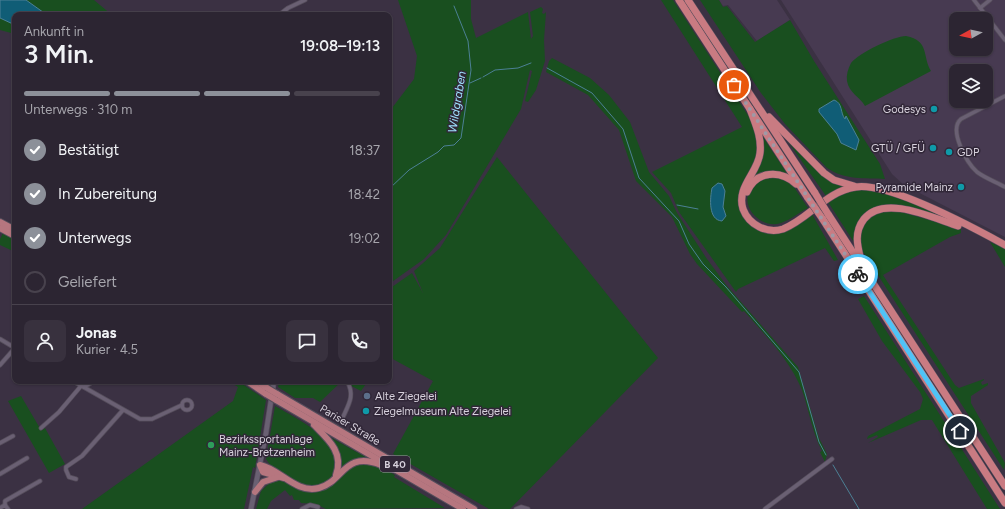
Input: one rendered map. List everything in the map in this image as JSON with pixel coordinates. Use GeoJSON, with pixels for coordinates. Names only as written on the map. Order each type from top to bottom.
{"type":"FeatureCollection","features":[{"type":"Feature","properties":{"kind":"highway"},"geometry":{"type":"LineString","coordinates":[[679,0],[808,198]]}},
{"type":"Feature","properties":{"kind":"highway"},"geometry":{"type":"LineString","coordinates":[[688,0],[815,193],[825,216],[1005,503]]}},
{"type":"Feature","properties":{"kind":"highway"},"geometry":{"type":"LineString","coordinates":[[758,105],[824,173],[834,180],[856,187]]}},
{"type":"Feature","properties":{"kind":"highway"},"geometry":{"type":"LineString","coordinates":[[750,109],[760,138],[761,147],[757,166],[745,186],[742,196],[742,205],[746,214],[756,225],[764,229],[774,230],[786,227],[840,192],[856,187],[873,187],[897,193],[983,233],[1005,245]]}},
{"type":"Feature","properties":{"kind":"highway"},"geometry":{"type":"LineString","coordinates":[[810,211],[784,224],[769,226],[760,223],[753,218],[748,210],[746,201],[749,188],[762,176],[772,174],[782,175],[791,180],[825,216],[863,268],[1005,486]]}},
{"type":"Feature","properties":{"kind":"highway"},"geometry":{"type":"LineString","coordinates":[[863,268],[857,245],[858,229],[866,216],[879,208],[900,208],[983,233]]}},
{"type":"Feature","properties":{"kind":"highway"},"geometry":{"type":"LineString","coordinates":[[0,222],[12,228]]}},
{"type":"Feature","properties":{"kind":"highway"},"geometry":{"type":"LineString","coordinates":[[0,228],[12,234]]}},
{"type":"Feature","properties":{"kind":"highway","name":"Pariser Straße"},"geometry":{"type":"LineString","coordinates":[[253,384],[267,391],[307,419],[463,509]]}},
{"type":"Feature","properties":{"kind":"highway","name":"Pariser Straße"},"geometry":{"type":"LineString","coordinates":[[260,384],[267,391]]}},
{"type":"Feature","properties":{"kind":"highway","name":"Pariser Straße"},"geometry":{"type":"LineString","coordinates":[[276,397],[474,509]]}},
{"type":"Feature","properties":{"kind":"highway","name":"B 40"},"geometry":{"type":"LineString","coordinates":[[307,419],[326,437],[336,450],[339,464],[336,476]]}},
{"type":"Feature","properties":{"kind":"highway","name":"B 40"},"geometry":{"type":"LineString","coordinates":[[260,465],[263,472],[312,489],[324,486],[348,466],[363,461],[378,464],[402,474]]}},
{"type":"Feature","properties":{"kind":"highway"},"geometry":{"type":"LineString","coordinates":[[254,492],[263,482],[281,477]]}},
{"type":"Feature","properties":{"kind":"street"},"geometry":{"type":"LineString","coordinates":[[283,12],[305,0]]}},
{"type":"Feature","properties":{"kind":"street"},"geometry":{"type":"LineString","coordinates":[[974,0],[1005,40]]}},
{"type":"Feature","properties":{"kind":"street"},"geometry":{"type":"LineString","coordinates":[[980,8],[990,0]]}},
{"type":"Feature","properties":{"kind":"street"},"geometry":{"type":"LineString","coordinates":[[1005,96],[961,119],[956,124],[955,130],[972,167],[983,176],[1005,187]]}},
{"type":"Feature","properties":{"kind":"street"},"geometry":{"type":"LineString","coordinates":[[0,339],[12,346]]}},
{"type":"Feature","properties":{"kind":"street"},"geometry":{"type":"LineString","coordinates":[[0,365],[12,351]]}},
{"type":"Feature","properties":{"kind":"street"},"geometry":{"type":"LineString","coordinates":[[78,384],[140,418],[152,419],[182,405]]}},
{"type":"Feature","properties":{"kind":"street"},"geometry":{"type":"LineString","coordinates":[[41,428],[59,412],[82,386],[87,384]]}},
{"type":"Feature","properties":{"kind":"street"},"geometry":{"type":"LineString","coordinates":[[251,509],[274,384]]}},
{"type":"Feature","properties":{"kind":"street"},"geometry":{"type":"LineString","coordinates":[[343,417],[352,397],[352,389],[349,384]]}},
{"type":"Feature","properties":{"kind":"street"},"geometry":{"type":"LineString","coordinates":[[76,480],[69,477],[66,467],[82,456],[123,410]]}},
{"type":"Feature","properties":{"kind":"street"},"geometry":{"type":"LineString","coordinates":[[0,443],[13,436]]}},
{"type":"Feature","properties":{"kind":"street"},"geometry":{"type":"LineString","coordinates":[[0,474],[27,458]]}},
{"type":"Feature","properties":{"kind":"street"},"geometry":{"type":"LineString","coordinates":[[765,509],[832,459]]}},
{"type":"Feature","properties":{"kind":"street"},"geometry":{"type":"LineString","coordinates":[[0,508],[5,505],[5,501],[40,481]]}},
{"type":"Feature","properties":{"kind":"street"},"geometry":{"type":"LineString","coordinates":[[5,505],[8,509]]}},
{"type":"Feature","properties":{"kind":"street"},"geometry":{"type":"LineString","coordinates":[[302,509],[310,505],[318,506]]}},
{"type":"Feature","properties":{"kind":"street"},"geometry":{"type":"LineString","coordinates":[[516,509],[521,507],[528,509]]}},
{"type":"Feature","properties":{"kind":"shaded area"},"geometry":{"type":"Polygon","coordinates":[[[719,0],[777,0],[790,20],[757,41],[728,5],[723,6],[719,0]]]}},
{"type":"Feature","properties":{"kind":"shaded area"},"geometry":{"type":"Polygon","coordinates":[[[781,0],[1005,0],[1005,237],[904,185],[892,174],[781,0]]]}},
{"type":"Feature","properties":{"kind":"green space"},"geometry":{"type":"Polygon","coordinates":[[[0,0],[94,0],[108,12],[12,12],[12,33],[0,30],[0,0]]]}},
{"type":"Feature","properties":{"kind":"green space"},"geometry":{"type":"Polygon","coordinates":[[[398,0],[471,0],[471,19],[476,38],[528,12],[531,39],[533,36],[530,12],[541,7],[543,9],[542,13],[544,14],[546,12],[544,40],[545,61],[536,90],[528,102],[525,101],[532,71],[530,70],[521,109],[446,235],[424,259],[392,282],[392,108],[414,79],[417,56],[398,0]]]}},
{"type":"Feature","properties":{"kind":"green space"},"geometry":{"type":"Polygon","coordinates":[[[661,0],[673,0],[753,123],[759,147],[741,210],[767,232],[812,214],[838,260],[834,261],[825,248],[738,289],[736,292],[679,212],[671,193],[652,172],[742,127],[661,0]]]}},
{"type":"Feature","properties":{"kind":"green space"},"geometry":{"type":"Polygon","coordinates":[[[700,0],[719,0],[723,7],[727,6],[755,42],[790,20],[814,61],[880,164],[885,179],[841,175],[827,168],[785,124],[761,93],[700,0]]]}},
{"type":"Feature","properties":{"kind":"green space"},"geometry":{"type":"Polygon","coordinates":[[[906,36],[914,38],[922,45],[931,71],[865,106],[852,92],[848,85],[847,74],[851,63],[861,55],[877,46],[893,39],[906,36]]]}},
{"type":"Feature","properties":{"kind":"green space"},"geometry":{"type":"Polygon","coordinates":[[[552,58],[590,78],[609,95],[630,122],[649,172],[669,196],[677,213],[707,259],[727,286],[798,367],[819,438],[827,454],[825,462],[820,452],[822,451],[813,429],[802,390],[791,368],[769,339],[744,311],[742,312],[697,264],[690,254],[672,217],[636,181],[619,130],[588,95],[546,72],[549,61],[552,58]]]}},
{"type":"Feature","properties":{"kind":"green space"},"geometry":{"type":"Polygon","coordinates":[[[782,133],[821,173],[846,186],[826,196],[782,133]]]}},
{"type":"Feature","properties":{"kind":"green space"},"geometry":{"type":"Polygon","coordinates":[[[761,134],[788,177],[784,174],[750,183],[761,134]]]}},
{"type":"Feature","properties":{"kind":"green space"},"geometry":{"type":"Polygon","coordinates":[[[497,157],[658,358],[510,509],[489,509],[393,454],[433,381],[392,359],[392,287],[412,273],[423,293],[414,271],[440,248],[497,157]]]}},
{"type":"Feature","properties":{"kind":"green space"},"geometry":{"type":"Polygon","coordinates":[[[782,177],[794,187],[808,208],[781,223],[771,224],[764,222],[758,219],[750,209],[748,196],[750,190],[761,178],[782,177]]]}},
{"type":"Feature","properties":{"kind":"green space"},"geometry":{"type":"Polygon","coordinates":[[[859,189],[887,192],[956,222],[897,206],[871,210],[855,244],[828,202],[844,193],[859,189]]]}},
{"type":"Feature","properties":{"kind":"green space"},"geometry":{"type":"Polygon","coordinates":[[[887,208],[961,229],[961,233],[950,237],[883,275],[955,385],[959,388],[984,379],[981,382],[982,385],[988,383],[988,385],[971,396],[971,403],[1005,463],[1004,470],[861,249],[862,227],[868,219],[887,208]]]}},
{"type":"Feature","properties":{"kind":"green space"},"geometry":{"type":"Polygon","coordinates":[[[3,233],[12,238],[12,251],[0,245],[0,239],[3,233]]]}},
{"type":"Feature","properties":{"kind":"green space"},"geometry":{"type":"Polygon","coordinates":[[[990,242],[1005,249],[1005,267],[990,242]]]}},
{"type":"Feature","properties":{"kind":"green space"},"geometry":{"type":"Polygon","coordinates":[[[864,296],[1000,509],[987,509],[932,420],[921,420],[868,443],[878,437],[877,435],[867,439],[868,436],[920,409],[923,399],[920,392],[882,341],[858,299],[864,296]]]}},
{"type":"Feature","properties":{"kind":"green space","name":"Bezirkssportanlage Mainz-Bretzenheim"},"geometry":{"type":"Polygon","coordinates":[[[233,384],[242,384],[266,400],[255,468],[253,467],[244,509],[82,509],[233,401],[238,387],[233,384]]]}},
{"type":"Feature","properties":{"kind":"green space"},"geometry":{"type":"Polygon","coordinates":[[[278,384],[339,384],[320,402],[313,398],[295,398],[278,387],[278,384]]]}},
{"type":"Feature","properties":{"kind":"green space"},"geometry":{"type":"Polygon","coordinates":[[[348,384],[366,384],[361,391],[348,384]]]}},
{"type":"Feature","properties":{"kind":"green space"},"geometry":{"type":"Polygon","coordinates":[[[21,396],[41,430],[45,428],[65,464],[49,473],[8,401],[21,396]]]}},
{"type":"Feature","properties":{"kind":"green space"},"geometry":{"type":"Polygon","coordinates":[[[275,406],[318,432],[331,446],[335,452],[336,464],[333,474],[326,482],[317,486],[306,486],[285,476],[268,462],[266,459],[275,406]]]}},
{"type":"Feature","properties":{"kind":"green space"},"geometry":{"type":"Polygon","coordinates":[[[328,436],[371,460],[341,469],[340,455],[328,436]]]}},
{"type":"Feature","properties":{"kind":"green space"},"geometry":{"type":"Polygon","coordinates":[[[364,463],[395,475],[394,477],[445,508],[326,509],[316,504],[301,503],[299,500],[294,500],[292,495],[290,496],[285,490],[271,501],[267,509],[256,509],[261,491],[274,479],[313,491],[353,465],[364,463]]]}},
{"type":"Feature","properties":{"kind":"water"},"geometry":{"type":"Polygon","coordinates":[[[0,0],[26,0],[43,12],[12,12],[12,24],[0,18],[0,0]]]}},
{"type":"Feature","properties":{"kind":"water"},"geometry":{"type":"Polygon","coordinates":[[[834,100],[839,103],[843,117],[845,119],[846,116],[859,140],[856,150],[841,143],[837,134],[819,112],[819,109],[834,100]]]}},
{"type":"Feature","properties":{"kind":"water"},"geometry":{"type":"Polygon","coordinates":[[[718,183],[722,184],[725,191],[723,207],[726,216],[722,221],[717,220],[714,217],[711,208],[712,188],[718,183]]]}},
{"type":"Feature","properties":{"kind":"waterway","name":"Wildgraben"},"geometry":{"type":"LineString","coordinates":[[392,186],[409,170],[438,152],[444,146],[454,145],[461,138],[471,70],[468,41],[454,6]]}},
{"type":"Feature","properties":{"kind":"waterway"},"geometry":{"type":"LineString","coordinates":[[483,77],[495,70],[518,68],[531,63]]}},
{"type":"Feature","properties":{"kind":"waterway"},"geometry":{"type":"LineString","coordinates":[[547,68],[592,93],[623,129],[639,178],[679,221],[689,244],[703,264],[726,287],[799,372],[819,442],[826,455]]}},
{"type":"Feature","properties":{"kind":"waterway"},"geometry":{"type":"LineString","coordinates":[[470,83],[481,78]]}},
{"type":"Feature","properties":{"kind":"waterway"},"geometry":{"type":"LineString","coordinates":[[677,205],[698,209]]}},
{"type":"Feature","properties":{"kind":"waterway"},"geometry":{"type":"LineString","coordinates":[[833,465],[859,509]]}},
{"type":"Feature","properties":{"kind":"way so far"},"geometry":{"type":"LineString","coordinates":[[734,85],[858,274]]}},
{"type":"Feature","properties":{"kind":"place","name":"Godesys"},"geometry":{"type":"Point","coordinates":[934,109]}},
{"type":"Feature","properties":{"kind":"place","name":"GTÜ / GFÜ"},"geometry":{"type":"Point","coordinates":[933,148]}},
{"type":"Feature","properties":{"kind":"place","name":"GDP"},"geometry":{"type":"Point","coordinates":[949,152]}},
{"type":"Feature","properties":{"kind":"place","name":"Pyramide Mainz"},"geometry":{"type":"Point","coordinates":[961,187]}},
{"type":"Feature","properties":{"kind":"place","name":"Alte Ziegelei"},"geometry":{"type":"Point","coordinates":[367,396]}},
{"type":"Feature","properties":{"kind":"place","name":"Ziegelmuseum Alte Ziegelei"},"geometry":{"type":"Point","coordinates":[366,411]}},
{"type":"Feature","properties":{"kind":"place","name":"Bezirkssportanlage Mainz-Bretzenheim"},"geometry":{"type":"Point","coordinates":[211,445]}},
{"type":"Feature","properties":{"kind":"route"},"geometry":{"type":"LineString","coordinates":[[858,274],[960,431]]}}]}
